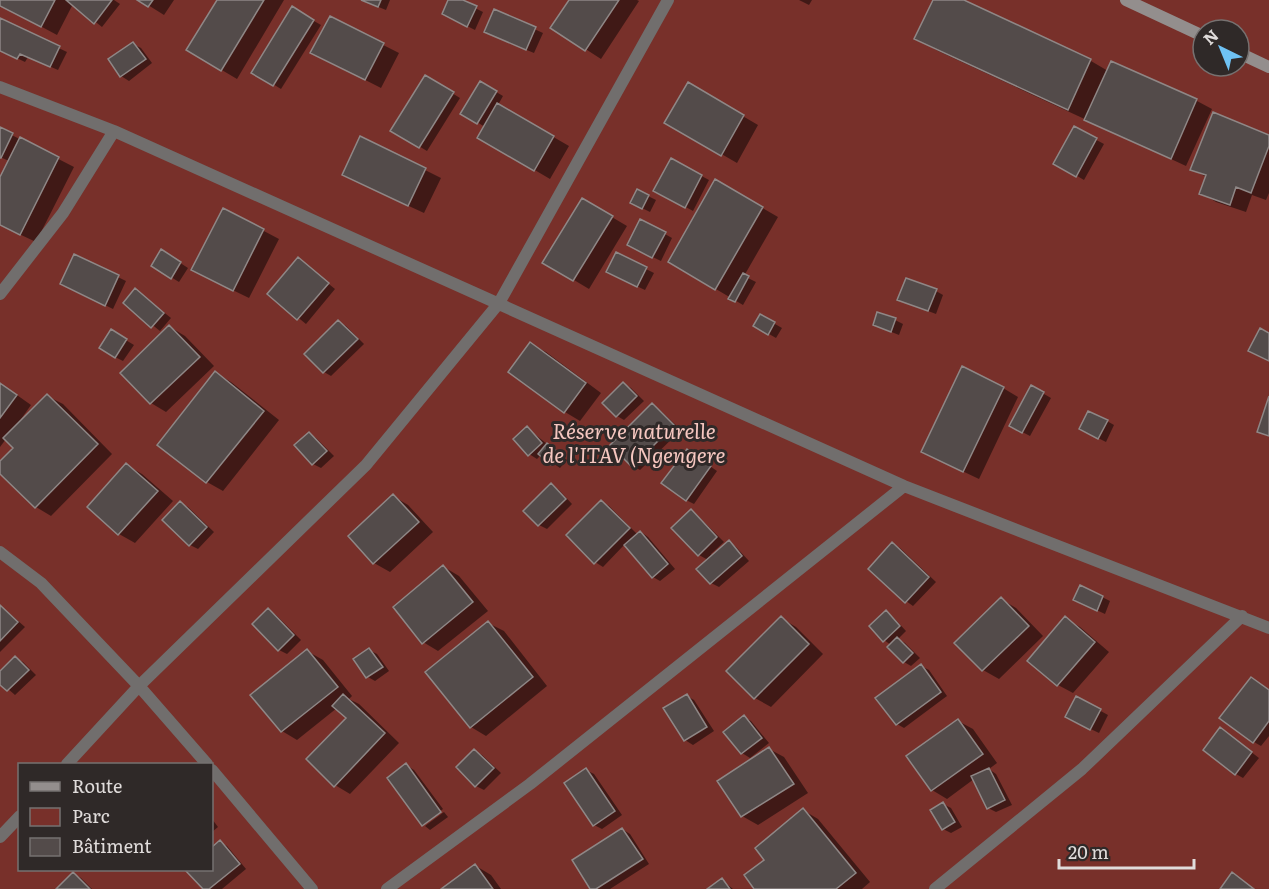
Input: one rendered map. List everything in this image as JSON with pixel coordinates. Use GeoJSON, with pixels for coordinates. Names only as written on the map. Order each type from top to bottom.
{"type":"FeatureCollection","features":[{"type":"Feature","properties":{"kind":"main road"},"geometry":{"type":"LineString","coordinates":[[1126,0],[1191,30]]}},
{"type":"Feature","properties":{"kind":"main road"},"geometry":{"type":"LineString","coordinates":[[1251,59],[1269,67]]}},
{"type":"Feature","properties":{"kind":"street"},"geometry":{"type":"LineString","coordinates":[[69,763],[139,686],[366,465],[499,303],[668,0]]}},
{"type":"Feature","properties":{"kind":"street"},"geometry":{"type":"LineString","coordinates":[[0,87],[114,131],[904,486],[1269,628]]}},
{"type":"Feature","properties":{"kind":"street"},"geometry":{"type":"LineString","coordinates":[[0,294],[63,213],[114,131]]}},
{"type":"Feature","properties":{"kind":"street"},"geometry":{"type":"LineString","coordinates":[[387,889],[539,776],[904,486]]}},
{"type":"Feature","properties":{"kind":"street"},"geometry":{"type":"LineString","coordinates":[[0,552],[41,583],[139,686],[205,763]]}},
{"type":"Feature","properties":{"kind":"street"},"geometry":{"type":"LineString","coordinates":[[935,889],[1082,769],[1242,616]]}},
{"type":"Feature","properties":{"kind":"street"},"geometry":{"type":"LineString","coordinates":[[213,771],[312,889]]}},
{"type":"Feature","properties":{"kind":"street"},"geometry":{"type":"LineString","coordinates":[[0,837],[18,818]]}},
{"type":"Feature","properties":{"kind":"green space","name":"Réserve naturelle de l'ITAV (Ngengere"},"geometry":{"type":"Polygon","coordinates":[[[0,0],[1269,0],[1269,889],[0,889],[0,0]]]}},
{"type":"Feature","properties":{"kind":"building"},"geometry":{"type":"Polygon","coordinates":[[[0,0],[55,0],[41,27],[0,6],[0,0]]]}},
{"type":"Feature","properties":{"kind":"building"},"geometry":{"type":"Polygon","coordinates":[[[66,0],[112,0],[94,24],[66,0]]]}},
{"type":"Feature","properties":{"kind":"building"},"geometry":{"type":"Polygon","coordinates":[[[137,0],[153,0],[148,7],[137,0]]]}},
{"type":"Feature","properties":{"kind":"building"},"geometry":{"type":"Polygon","coordinates":[[[217,0],[264,0],[221,71],[186,50],[217,0]]]}},
{"type":"Feature","properties":{"kind":"building"},"geometry":{"type":"Polygon","coordinates":[[[361,0],[381,0],[378,7],[361,0]]]}},
{"type":"Feature","properties":{"kind":"building"},"geometry":{"type":"Polygon","coordinates":[[[448,0],[463,0],[477,6],[467,27],[442,14],[448,0]]]}},
{"type":"Feature","properties":{"kind":"building"},"geometry":{"type":"Polygon","coordinates":[[[569,0],[619,0],[585,51],[550,28],[569,0]]]}},
{"type":"Feature","properties":{"kind":"building"},"geometry":{"type":"Polygon","coordinates":[[[933,0],[964,0],[1091,59],[1068,110],[914,39],[933,0]]]}},
{"type":"Feature","properties":{"kind":"building"},"geometry":{"type":"Polygon","coordinates":[[[292,6],[314,20],[273,86],[251,73],[292,6]]]}},
{"type":"Feature","properties":{"kind":"building"},"geometry":{"type":"Polygon","coordinates":[[[494,9],[536,27],[526,50],[484,32],[494,9]]]}},
{"type":"Feature","properties":{"kind":"building"},"geometry":{"type":"Polygon","coordinates":[[[330,16],[384,43],[365,80],[310,53],[330,16]]]}},
{"type":"Feature","properties":{"kind":"building"},"geometry":{"type":"Polygon","coordinates":[[[0,18],[60,46],[50,67],[20,54],[17,59],[0,51],[0,18]]]}},
{"type":"Feature","properties":{"kind":"building"},"geometry":{"type":"Polygon","coordinates":[[[133,42],[146,59],[120,77],[108,59],[133,42]]]}},
{"type":"Feature","properties":{"kind":"building"},"geometry":{"type":"Polygon","coordinates":[[[1111,61],[1197,99],[1171,159],[1084,120],[1111,61]]]}},
{"type":"Feature","properties":{"kind":"building"},"geometry":{"type":"Polygon","coordinates":[[[425,75],[454,92],[419,148],[390,131],[425,75]]]}},
{"type":"Feature","properties":{"kind":"building"},"geometry":{"type":"Polygon","coordinates":[[[480,81],[497,91],[477,124],[460,114],[480,81]]]}},
{"type":"Feature","properties":{"kind":"building"},"geometry":{"type":"Polygon","coordinates":[[[688,82],[744,115],[721,156],[664,123],[688,82]]]}},
{"type":"Feature","properties":{"kind":"building"},"geometry":{"type":"Polygon","coordinates":[[[497,103],[554,136],[534,171],[477,138],[497,103]]]}},
{"type":"Feature","properties":{"kind":"building"},"geometry":{"type":"Polygon","coordinates":[[[1213,112],[1269,135],[1269,146],[1251,193],[1236,187],[1230,205],[1199,194],[1206,175],[1190,170],[1213,112]]]}},
{"type":"Feature","properties":{"kind":"building"},"geometry":{"type":"Polygon","coordinates":[[[1074,126],[1097,138],[1076,177],[1053,164],[1074,126]]]}},
{"type":"Feature","properties":{"kind":"building"},"geometry":{"type":"Polygon","coordinates":[[[0,127],[13,133],[1,158],[0,158],[0,127]]]}},
{"type":"Feature","properties":{"kind":"building"},"geometry":{"type":"Polygon","coordinates":[[[360,136],[426,168],[408,206],[342,175],[360,136]]]}},
{"type":"Feature","properties":{"kind":"building"},"geometry":{"type":"Polygon","coordinates":[[[20,137],[59,157],[20,235],[0,225],[0,177],[20,137]]]}},
{"type":"Feature","properties":{"kind":"building"},"geometry":{"type":"Polygon","coordinates":[[[671,158],[702,175],[685,208],[653,191],[671,158]]]}},
{"type":"Feature","properties":{"kind":"building"},"geometry":{"type":"Polygon","coordinates":[[[715,179],[763,207],[715,290],[668,262],[715,179]]]}},
{"type":"Feature","properties":{"kind":"building"},"geometry":{"type":"Polygon","coordinates":[[[637,189],[649,195],[642,209],[630,203],[637,189]]]}},
{"type":"Feature","properties":{"kind":"building"},"geometry":{"type":"Polygon","coordinates":[[[582,198],[613,216],[573,281],[542,263],[582,198]]]}},
{"type":"Feature","properties":{"kind":"building"},"geometry":{"type":"Polygon","coordinates":[[[223,208],[264,229],[233,291],[191,270],[223,208]]]}},
{"type":"Feature","properties":{"kind":"building"},"geometry":{"type":"Polygon","coordinates":[[[640,219],[666,232],[652,258],[627,245],[640,219]]]}},
{"type":"Feature","properties":{"kind":"building"},"geometry":{"type":"Polygon","coordinates":[[[161,249],[181,262],[171,279],[151,266],[161,249]]]}},
{"type":"Feature","properties":{"kind":"building"},"geometry":{"type":"Polygon","coordinates":[[[616,252],[647,267],[637,287],[606,272],[616,252]]]}},
{"type":"Feature","properties":{"kind":"building"},"geometry":{"type":"Polygon","coordinates":[[[74,254],[119,275],[105,306],[60,284],[74,254]]]}},
{"type":"Feature","properties":{"kind":"building"},"geometry":{"type":"Polygon","coordinates":[[[298,257],[329,283],[297,320],[267,294],[298,257]]]}},
{"type":"Feature","properties":{"kind":"building"},"geometry":{"type":"Polygon","coordinates":[[[743,273],[749,276],[735,302],[728,299],[743,273]]]}},
{"type":"Feature","properties":{"kind":"building"},"geometry":{"type":"Polygon","coordinates":[[[906,278],[937,289],[928,311],[897,300],[906,278]]]}},
{"type":"Feature","properties":{"kind":"building"},"geometry":{"type":"Polygon","coordinates":[[[135,288],[164,313],[151,328],[123,303],[135,288]]]}},
{"type":"Feature","properties":{"kind":"building"},"geometry":{"type":"Polygon","coordinates":[[[877,312],[896,318],[891,332],[873,325],[877,312]]]}},
{"type":"Feature","properties":{"kind":"building"},"geometry":{"type":"Polygon","coordinates":[[[760,314],[775,322],[768,335],[753,326],[760,314]]]}},
{"type":"Feature","properties":{"kind":"building"},"geometry":{"type":"Polygon","coordinates":[[[338,320],[358,339],[323,373],[304,354],[338,320]]]}},
{"type":"Feature","properties":{"kind":"building"},"geometry":{"type":"Polygon","coordinates":[[[169,325],[200,357],[150,404],[120,373],[169,325]]]}},
{"type":"Feature","properties":{"kind":"building"},"geometry":{"type":"Polygon","coordinates":[[[1260,328],[1269,333],[1269,361],[1248,351],[1260,328]]]}},
{"type":"Feature","properties":{"kind":"building"},"geometry":{"type":"Polygon","coordinates":[[[111,329],[127,339],[115,358],[99,348],[111,329]]]}},
{"type":"Feature","properties":{"kind":"building"},"geometry":{"type":"Polygon","coordinates":[[[530,342],[586,383],[564,413],[508,372],[530,342]]]}},
{"type":"Feature","properties":{"kind":"building"},"geometry":{"type":"Polygon","coordinates":[[[962,366],[1004,387],[963,472],[921,452],[962,366]]]}},
{"type":"Feature","properties":{"kind":"building"},"geometry":{"type":"Polygon","coordinates":[[[215,371],[264,411],[206,483],[157,445],[215,371]]]}},
{"type":"Feature","properties":{"kind":"building"},"geometry":{"type":"Polygon","coordinates":[[[623,382],[637,396],[616,417],[602,403],[623,382]]]}},
{"type":"Feature","properties":{"kind":"building"},"geometry":{"type":"Polygon","coordinates":[[[0,383],[17,395],[0,418],[0,383]]]}},
{"type":"Feature","properties":{"kind":"building"},"geometry":{"type":"Polygon","coordinates":[[[1031,385],[1044,392],[1022,433],[1009,426],[1031,385]]]}},
{"type":"Feature","properties":{"kind":"building"},"geometry":{"type":"Polygon","coordinates":[[[47,394],[98,444],[35,508],[0,474],[0,461],[13,448],[3,438],[47,394]]]}},
{"type":"Feature","properties":{"kind":"building"},"geometry":{"type":"Polygon","coordinates":[[[1269,396],[1269,436],[1257,432],[1269,396]]]}},
{"type":"Feature","properties":{"kind":"building"},"geometry":{"type":"Polygon","coordinates":[[[652,403],[674,425],[632,467],[610,445],[652,403]]]}},
{"type":"Feature","properties":{"kind":"building"},"geometry":{"type":"Polygon","coordinates":[[[1088,411],[1108,420],[1098,439],[1079,429],[1088,411]]]}},
{"type":"Feature","properties":{"kind":"building"},"geometry":{"type":"Polygon","coordinates":[[[527,426],[542,443],[528,456],[513,439],[527,426]]]}},
{"type":"Feature","properties":{"kind":"building"},"geometry":{"type":"Polygon","coordinates":[[[309,432],[327,451],[312,465],[294,445],[309,432]]]}},
{"type":"Feature","properties":{"kind":"building"},"geometry":{"type":"Polygon","coordinates":[[[547,443],[560,454],[551,465],[538,454],[547,443]]]}},
{"type":"Feature","properties":{"kind":"building"},"geometry":{"type":"Polygon","coordinates":[[[687,449],[711,466],[686,501],[661,483],[687,449]]]}},
{"type":"Feature","properties":{"kind":"building"},"geometry":{"type":"Polygon","coordinates":[[[126,463],[158,491],[118,535],[87,507],[126,463]]]}},
{"type":"Feature","properties":{"kind":"building"},"geometry":{"type":"Polygon","coordinates":[[[551,483],[566,499],[538,526],[523,511],[551,483]]]}},
{"type":"Feature","properties":{"kind":"building"},"geometry":{"type":"Polygon","coordinates":[[[393,494],[419,522],[373,564],[348,536],[393,494]]]}},
{"type":"Feature","properties":{"kind":"building"},"geometry":{"type":"Polygon","coordinates":[[[601,500],[630,528],[594,564],[566,535],[601,500]]]}},
{"type":"Feature","properties":{"kind":"building"},"geometry":{"type":"Polygon","coordinates":[[[180,501],[207,527],[189,546],[162,520],[180,501]]]}},
{"type":"Feature","properties":{"kind":"building"},"geometry":{"type":"Polygon","coordinates":[[[691,509],[717,537],[698,556],[671,528],[691,509]]]}},
{"type":"Feature","properties":{"kind":"building"},"geometry":{"type":"Polygon","coordinates":[[[640,531],[668,564],[652,578],[624,545],[640,531]]]}},
{"type":"Feature","properties":{"kind":"building"},"geometry":{"type":"Polygon","coordinates":[[[729,540],[742,556],[710,584],[696,569],[729,540]]]}},
{"type":"Feature","properties":{"kind":"building"},"geometry":{"type":"Polygon","coordinates":[[[892,542],[929,577],[905,603],[868,569],[892,542]]]}},
{"type":"Feature","properties":{"kind":"building"},"geometry":{"type":"Polygon","coordinates":[[[443,565],[473,602],[422,644],[393,607],[443,565]]]}},
{"type":"Feature","properties":{"kind":"building"},"geometry":{"type":"Polygon","coordinates":[[[1080,585],[1103,596],[1097,611],[1073,600],[1080,585]]]}},
{"type":"Feature","properties":{"kind":"building"},"geometry":{"type":"Polygon","coordinates":[[[1001,597],[1029,626],[982,671],[954,643],[1001,597]]]}},
{"type":"Feature","properties":{"kind":"building"},"geometry":{"type":"Polygon","coordinates":[[[0,605],[18,622],[0,641],[0,605]]]}},
{"type":"Feature","properties":{"kind":"building"},"geometry":{"type":"Polygon","coordinates":[[[268,608],[294,635],[278,651],[252,624],[268,608]]]}},
{"type":"Feature","properties":{"kind":"building"},"geometry":{"type":"Polygon","coordinates":[[[886,610],[900,626],[883,642],[869,626],[886,610]]]}},
{"type":"Feature","properties":{"kind":"building"},"geometry":{"type":"Polygon","coordinates":[[[781,616],[809,644],[754,699],[726,671],[781,616]]]}},
{"type":"Feature","properties":{"kind":"building"},"geometry":{"type":"Polygon","coordinates":[[[1065,616],[1095,642],[1057,686],[1027,661],[1065,616]]]}},
{"type":"Feature","properties":{"kind":"building"},"geometry":{"type":"Polygon","coordinates":[[[488,621],[533,677],[470,728],[425,672],[488,621]]]}},
{"type":"Feature","properties":{"kind":"building"},"geometry":{"type":"Polygon","coordinates":[[[897,637],[913,653],[903,663],[887,647],[897,637]]]}},
{"type":"Feature","properties":{"kind":"building"},"geometry":{"type":"Polygon","coordinates":[[[369,648],[383,667],[366,678],[353,659],[369,648]]]}},
{"type":"Feature","properties":{"kind":"building"},"geometry":{"type":"Polygon","coordinates":[[[307,649],[338,687],[281,732],[250,695],[307,649]]]}},
{"type":"Feature","properties":{"kind":"building"},"geometry":{"type":"Polygon","coordinates":[[[15,656],[29,670],[7,691],[0,685],[0,671],[15,656]]]}},
{"type":"Feature","properties":{"kind":"building"},"geometry":{"type":"Polygon","coordinates":[[[921,664],[941,692],[896,725],[875,698],[921,664]]]}},
{"type":"Feature","properties":{"kind":"building"},"geometry":{"type":"Polygon","coordinates":[[[1251,677],[1269,690],[1269,721],[1253,743],[1219,718],[1251,677]]]}},
{"type":"Feature","properties":{"kind":"building"},"geometry":{"type":"Polygon","coordinates":[[[343,694],[385,733],[334,787],[306,759],[346,718],[332,706],[343,694]]]}},
{"type":"Feature","properties":{"kind":"building"},"geometry":{"type":"Polygon","coordinates":[[[687,694],[707,727],[684,741],[663,708],[687,694]]]}},
{"type":"Feature","properties":{"kind":"building"},"geometry":{"type":"Polygon","coordinates":[[[1076,696],[1101,709],[1090,730],[1065,717],[1076,696]]]}},
{"type":"Feature","properties":{"kind":"building"},"geometry":{"type":"Polygon","coordinates":[[[744,715],[762,738],[741,754],[723,732],[744,715]]]}},
{"type":"Feature","properties":{"kind":"building"},"geometry":{"type":"Polygon","coordinates":[[[958,719],[983,754],[931,791],[906,756],[958,719]]]}},
{"type":"Feature","properties":{"kind":"building"},"geometry":{"type":"Polygon","coordinates":[[[1220,727],[1252,752],[1235,775],[1203,750],[1220,727]]]}},
{"type":"Feature","properties":{"kind":"building"},"geometry":{"type":"Polygon","coordinates":[[[769,747],[794,784],[741,817],[717,781],[769,747]]]}},
{"type":"Feature","properties":{"kind":"building"},"geometry":{"type":"Polygon","coordinates":[[[474,749],[494,768],[475,787],[456,767],[474,749]]]}},
{"type":"Feature","properties":{"kind":"building"},"geometry":{"type":"Polygon","coordinates":[[[406,763],[441,812],[422,826],[387,778],[406,763]]]}},
{"type":"Feature","properties":{"kind":"building"},"geometry":{"type":"Polygon","coordinates":[[[586,768],[615,811],[593,826],[564,783],[586,768]]]}},
{"type":"Feature","properties":{"kind":"building"},"geometry":{"type":"Polygon","coordinates":[[[989,768],[1005,800],[987,809],[971,776],[989,768]]]}},
{"type":"Feature","properties":{"kind":"building"},"geometry":{"type":"Polygon","coordinates":[[[943,802],[955,822],[942,830],[930,810],[943,802]]]}},
{"type":"Feature","properties":{"kind":"building"},"geometry":{"type":"Polygon","coordinates":[[[803,808],[856,873],[836,889],[754,889],[744,875],[764,860],[755,848],[803,808]]]}},
{"type":"Feature","properties":{"kind":"building"},"geometry":{"type":"Polygon","coordinates":[[[622,828],[643,859],[596,889],[590,889],[572,860],[622,828]]]}},
{"type":"Feature","properties":{"kind":"building"},"geometry":{"type":"Polygon","coordinates":[[[220,840],[240,864],[209,889],[203,889],[186,871],[213,871],[213,846],[220,840]]]}},
{"type":"Feature","properties":{"kind":"building"},"geometry":{"type":"Polygon","coordinates":[[[475,864],[493,889],[441,889],[475,864]]]}},
{"type":"Feature","properties":{"kind":"building"},"geometry":{"type":"Polygon","coordinates":[[[73,872],[90,889],[56,889],[73,872]]]}},
{"type":"Feature","properties":{"kind":"building"},"geometry":{"type":"Polygon","coordinates":[[[1232,872],[1254,889],[1220,889],[1232,872]]]}},
{"type":"Feature","properties":{"kind":"building"},"geometry":{"type":"Polygon","coordinates":[[[722,878],[730,889],[707,889],[722,878]]]}}]}
